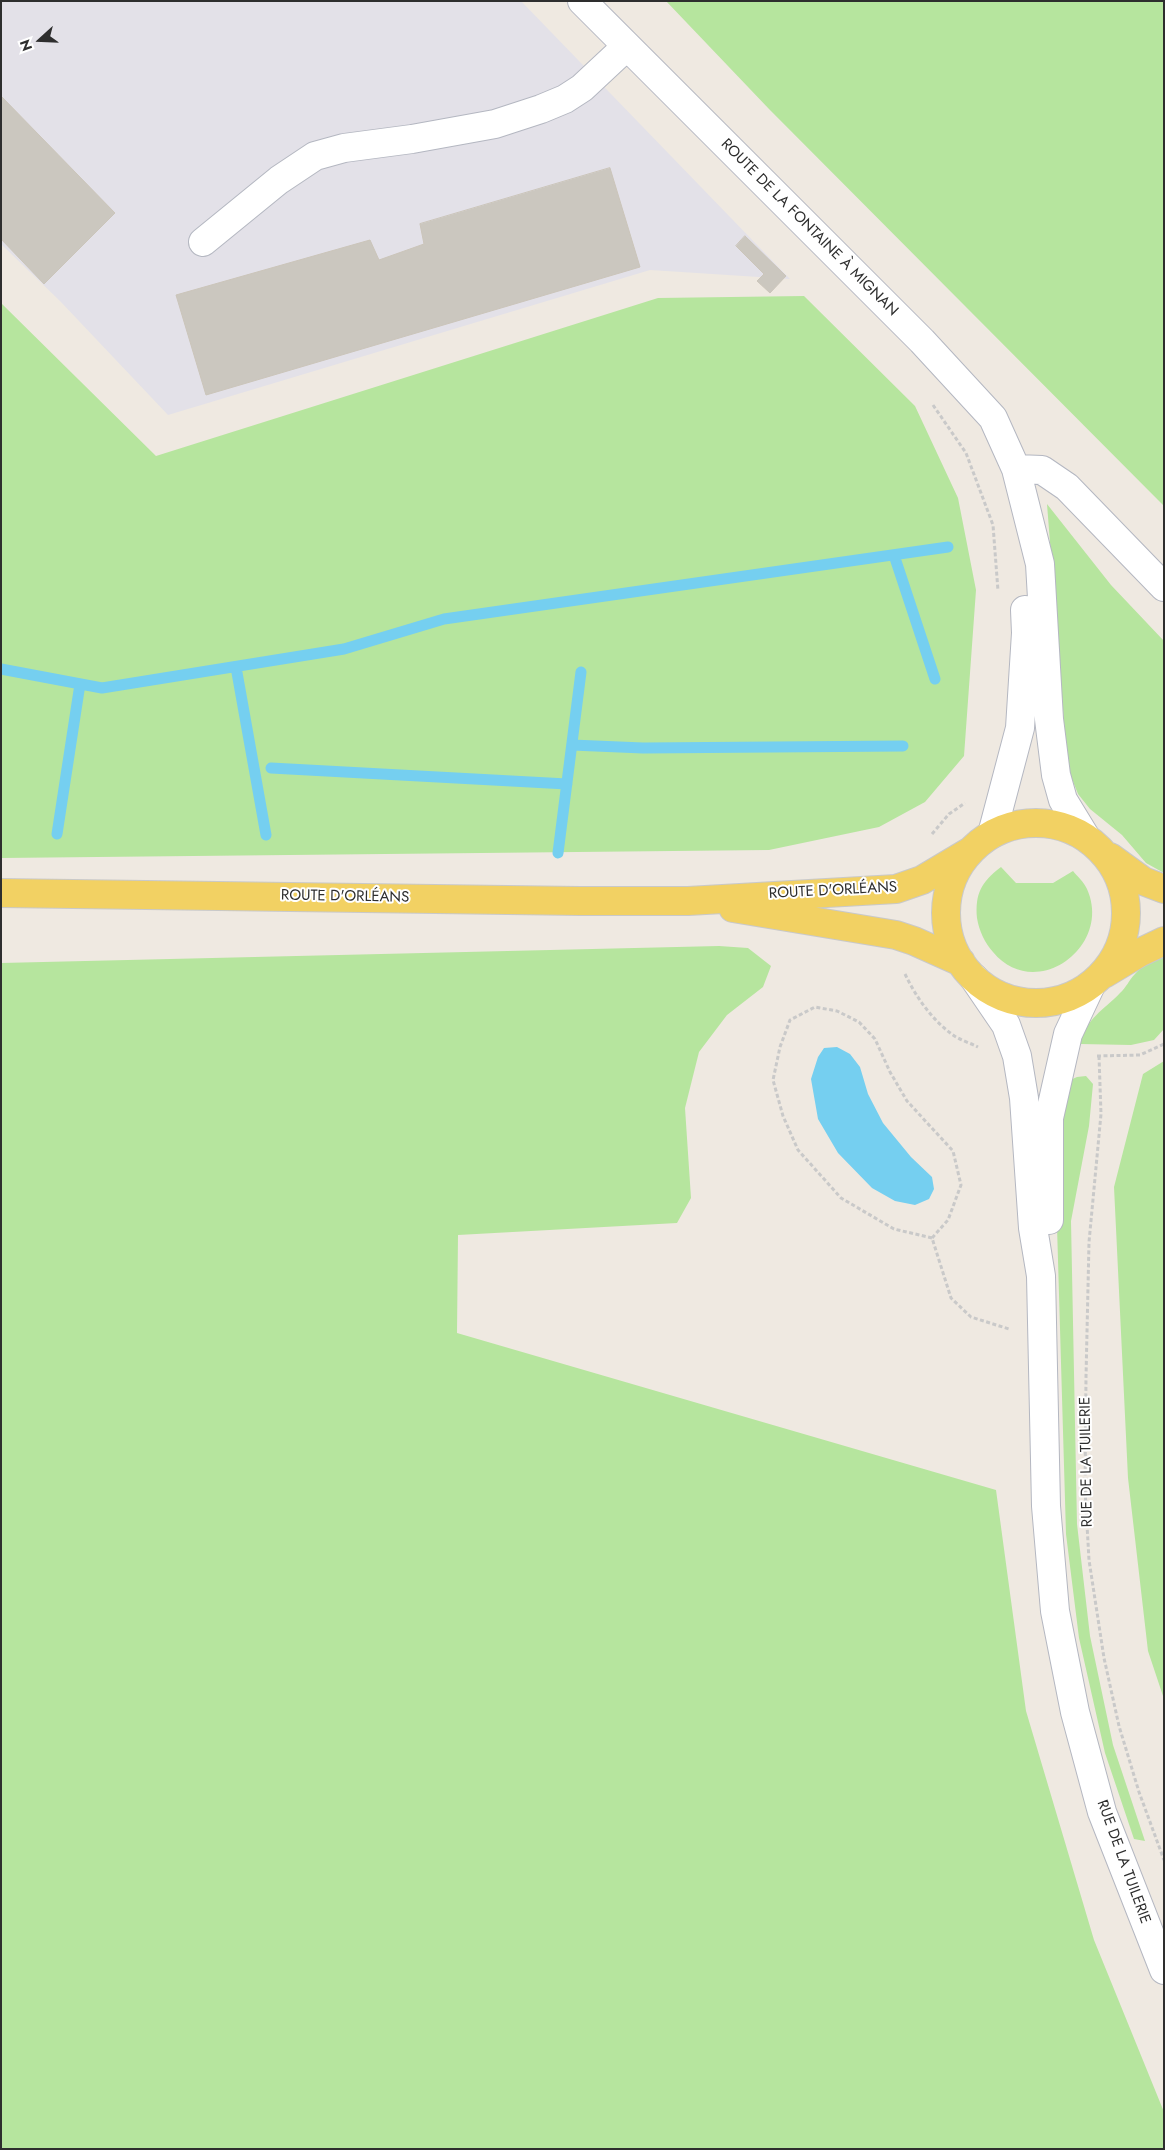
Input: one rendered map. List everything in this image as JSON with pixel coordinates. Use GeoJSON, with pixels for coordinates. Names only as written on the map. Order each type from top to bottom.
{"type":"FeatureCollection","features":[{"type":"Feature","properties":{"kind":"main road"},"geometry":{"type":"LineString","coordinates":[[967,970],[948,935],[946,906],[953,877],[969,852],[992,834],[1015,825],[1039,823],[1063,826],[1093,844],[1143,881],[1164,889]]}},
{"type":"Feature","properties":{"kind":"main road"},"geometry":{"type":"LineString","coordinates":[[1093,844],[1115,869],[1124,890],[1127,912],[1124,935],[1116,956],[1097,980]]}},
{"type":"Feature","properties":{"kind":"main road","name":"ROUTE D'ORLÉANS"},"geometry":{"type":"LineString","coordinates":[[1,893],[580,902],[688,900],[896,889],[922,880],[969,852]]}},
{"type":"Feature","properties":{"kind":"main road","name":"ROUTE D'ORLÉANS"},"geometry":{"type":"LineString","coordinates":[[688,900],[896,935],[914,940],[967,970],[998,994],[1011,1000],[1032,1004],[1053,1002],[1073,996],[1097,980]]}},
{"type":"Feature","properties":{"kind":"main road"},"geometry":{"type":"LineString","coordinates":[[1097,980],[1140,953],[1164,941]]}},
{"type":"Feature","properties":{"kind":"street","name":"ROUTE DE LA FONTAINE À MIGNAN"},"geometry":{"type":"LineString","coordinates":[[582,1],[954,375],[993,418],[1016,469],[1022,499],[1040,564],[1049,719],[1056,775],[1063,800],[1093,844]]}},
{"type":"Feature","properties":{"kind":"street"},"geometry":{"type":"LineString","coordinates":[[203,242],[279,180],[316,156],[344,148],[412,139],[494,124],[541,109],[565,99],[582,88],[627,46]]}},
{"type":"Feature","properties":{"kind":"street"},"geometry":{"type":"LineString","coordinates":[[1016,469],[1042,470],[1067,487],[1164,587]]}},
{"type":"Feature","properties":{"kind":"street","name":"ROUTE DE LA FONTAINE À MIGNAN"},"geometry":{"type":"LineString","coordinates":[[992,834],[1020,728],[1026,633],[1022,499]]}},
{"type":"Feature","properties":{"kind":"street"},"geometry":{"type":"LineString","coordinates":[[967,970],[1006,1025],[1017,1056],[1024,1098],[1033,1228],[1041,1276]]}},
{"type":"Feature","properties":{"kind":"street"},"geometry":{"type":"LineString","coordinates":[[1041,1276],[1049,1227],[1049,1118],[1068,1034],[1097,980]]}},
{"type":"Feature","properties":{"kind":"street","name":"RUE DE LA TUILERIE"},"geometry":{"type":"LineString","coordinates":[[1041,1276],[1046,1506],[1057,1620],[1075,1712],[1102,1812],[1164,1970]]}},
{"type":"Feature","properties":{"kind":"path"},"geometry":{"type":"LineString","coordinates":[[929,399],[966,453],[993,525],[998,592]]}},
{"type":"Feature","properties":{"kind":"path"},"geometry":{"type":"LineString","coordinates":[[928,840],[939,824],[969,800]]}},
{"type":"Feature","properties":{"kind":"path"},"geometry":{"type":"LineString","coordinates":[[901,967],[912,989],[928,1012],[953,1035],[984,1050]]}},
{"type":"Feature","properties":{"kind":"path"},"geometry":{"type":"LineString","coordinates":[[814,1007],[837,1010],[859,1022],[875,1038],[890,1072],[907,1101],[953,1151],[961,1185],[948,1220],[932,1238],[894,1229],[841,1198],[798,1150],[783,1116],[774,1080],[780,1047],[790,1020],[814,1007]]}},
{"type":"Feature","properties":{"kind":"path","name":"RUE DE LA TUILERIE"},"geometry":{"type":"LineString","coordinates":[[1164,1044],[1140,1055],[1099,1056],[1101,1114],[1089,1242],[1085,1489],[1089,1560],[1104,1658],[1118,1726],[1139,1792],[1164,1860]]}},
{"type":"Feature","properties":{"kind":"path"},"geometry":{"type":"LineString","coordinates":[[932,1238],[951,1298],[972,1317],[1012,1330],[1042,1330]]}},
{"type":"Feature","properties":{"kind":"shaded area"},"geometry":{"type":"Polygon","coordinates":[[[1,1],[521,1],[790,279],[650,270],[168,415],[60,301],[1,244],[1,1]]]}},
{"type":"Feature","properties":{"kind":"green space"},"geometry":{"type":"Polygon","coordinates":[[[666,1],[1164,1],[1164,506],[769,109],[666,1]]]}},
{"type":"Feature","properties":{"kind":"green space"},"geometry":{"type":"Polygon","coordinates":[[[804,296],[915,406],[958,498],[976,590],[964,756],[925,802],[879,827],[769,850],[1,858],[1,303],[156,456],[658,298],[804,296]]]}},
{"type":"Feature","properties":{"kind":"green space"},"geometry":{"type":"Polygon","coordinates":[[[1047,504],[1111,585],[1164,641],[1164,873],[1146,863],[1122,835],[1090,809],[1078,794],[1070,774],[1065,735],[1047,504]]]}},
{"type":"Feature","properties":{"kind":"green space"},"geometry":{"type":"Polygon","coordinates":[[[1001,867],[1016,883],[1053,883],[1073,871],[1084,884],[1092,910],[1089,930],[1080,948],[1065,961],[1048,970],[1029,972],[1010,966],[987,945],[977,918],[978,895],[984,883],[1001,867]]]}},
{"type":"Feature","properties":{"kind":"green space"},"geometry":{"type":"Polygon","coordinates":[[[719,946],[748,948],[771,966],[763,987],[727,1015],[699,1052],[685,1108],[691,1198],[677,1223],[458,1235],[457,1333],[996,1490],[1026,1711],[1094,1940],[1164,2112],[1164,2149],[1,2149],[1,963],[719,946]]]}},
{"type":"Feature","properties":{"kind":"green space"},"geometry":{"type":"Polygon","coordinates":[[[1164,955],[1164,1029],[1154,1040],[1131,1045],[1080,1044],[1087,1027],[1096,1015],[1122,991],[1141,968],[1164,955]]]}},
{"type":"Feature","properties":{"kind":"green space"},"geometry":{"type":"Polygon","coordinates":[[[1164,1061],[1164,1699],[1148,1651],[1128,1478],[1114,1187],[1143,1074],[1164,1061]]]}},
{"type":"Feature","properties":{"kind":"green space"},"geometry":{"type":"Polygon","coordinates":[[[1086,1076],[1093,1084],[1089,1126],[1071,1221],[1077,1524],[1090,1636],[1113,1745],[1145,1841],[1134,1839],[1105,1753],[1079,1638],[1066,1534],[1057,1226],[1060,1121],[1068,1081],[1086,1076]]]}},
{"type":"Feature","properties":{"kind":"water"},"geometry":{"type":"Polygon","coordinates":[[[837,1047],[850,1054],[860,1067],[868,1094],[883,1123],[911,1157],[932,1177],[934,1189],[929,1199],[915,1205],[895,1201],[872,1188],[838,1153],[818,1119],[811,1079],[818,1057],[824,1048],[837,1047]]]}},
{"type":"Feature","properties":{"kind":"building"},"geometry":{"type":"Polygon","coordinates":[[[1,96],[115,213],[44,284],[1,239],[1,96]]]}},
{"type":"Feature","properties":{"kind":"building"},"geometry":{"type":"Polygon","coordinates":[[[610,168],[640,267],[206,395],[176,295],[370,240],[379,260],[424,244],[420,224],[610,168]]]}},
{"type":"Feature","properties":{"kind":"building"},"geometry":{"type":"Polygon","coordinates":[[[745,236],[786,276],[770,293],[757,281],[764,274],[736,246],[745,236]]]}},
{"type":"Feature","properties":{"kind":"waterway"},"geometry":{"type":"LineString","coordinates":[[1,669],[102,688],[344,649],[444,619],[948,547]]}},
{"type":"Feature","properties":{"kind":"waterway"},"geometry":{"type":"LineString","coordinates":[[894,555],[935,679]]}},
{"type":"Feature","properties":{"kind":"waterway"},"geometry":{"type":"LineString","coordinates":[[236,667],[266,835]]}},
{"type":"Feature","properties":{"kind":"waterway"},"geometry":{"type":"LineString","coordinates":[[558,853],[581,672]]}},
{"type":"Feature","properties":{"kind":"waterway"},"geometry":{"type":"LineString","coordinates":[[57,834],[80,684]]}},
{"type":"Feature","properties":{"kind":"waterway"},"geometry":{"type":"LineString","coordinates":[[572,745],[643,748],[903,746]]}},
{"type":"Feature","properties":{"kind":"waterway"},"geometry":{"type":"LineString","coordinates":[[271,768],[567,784]]}}]}
